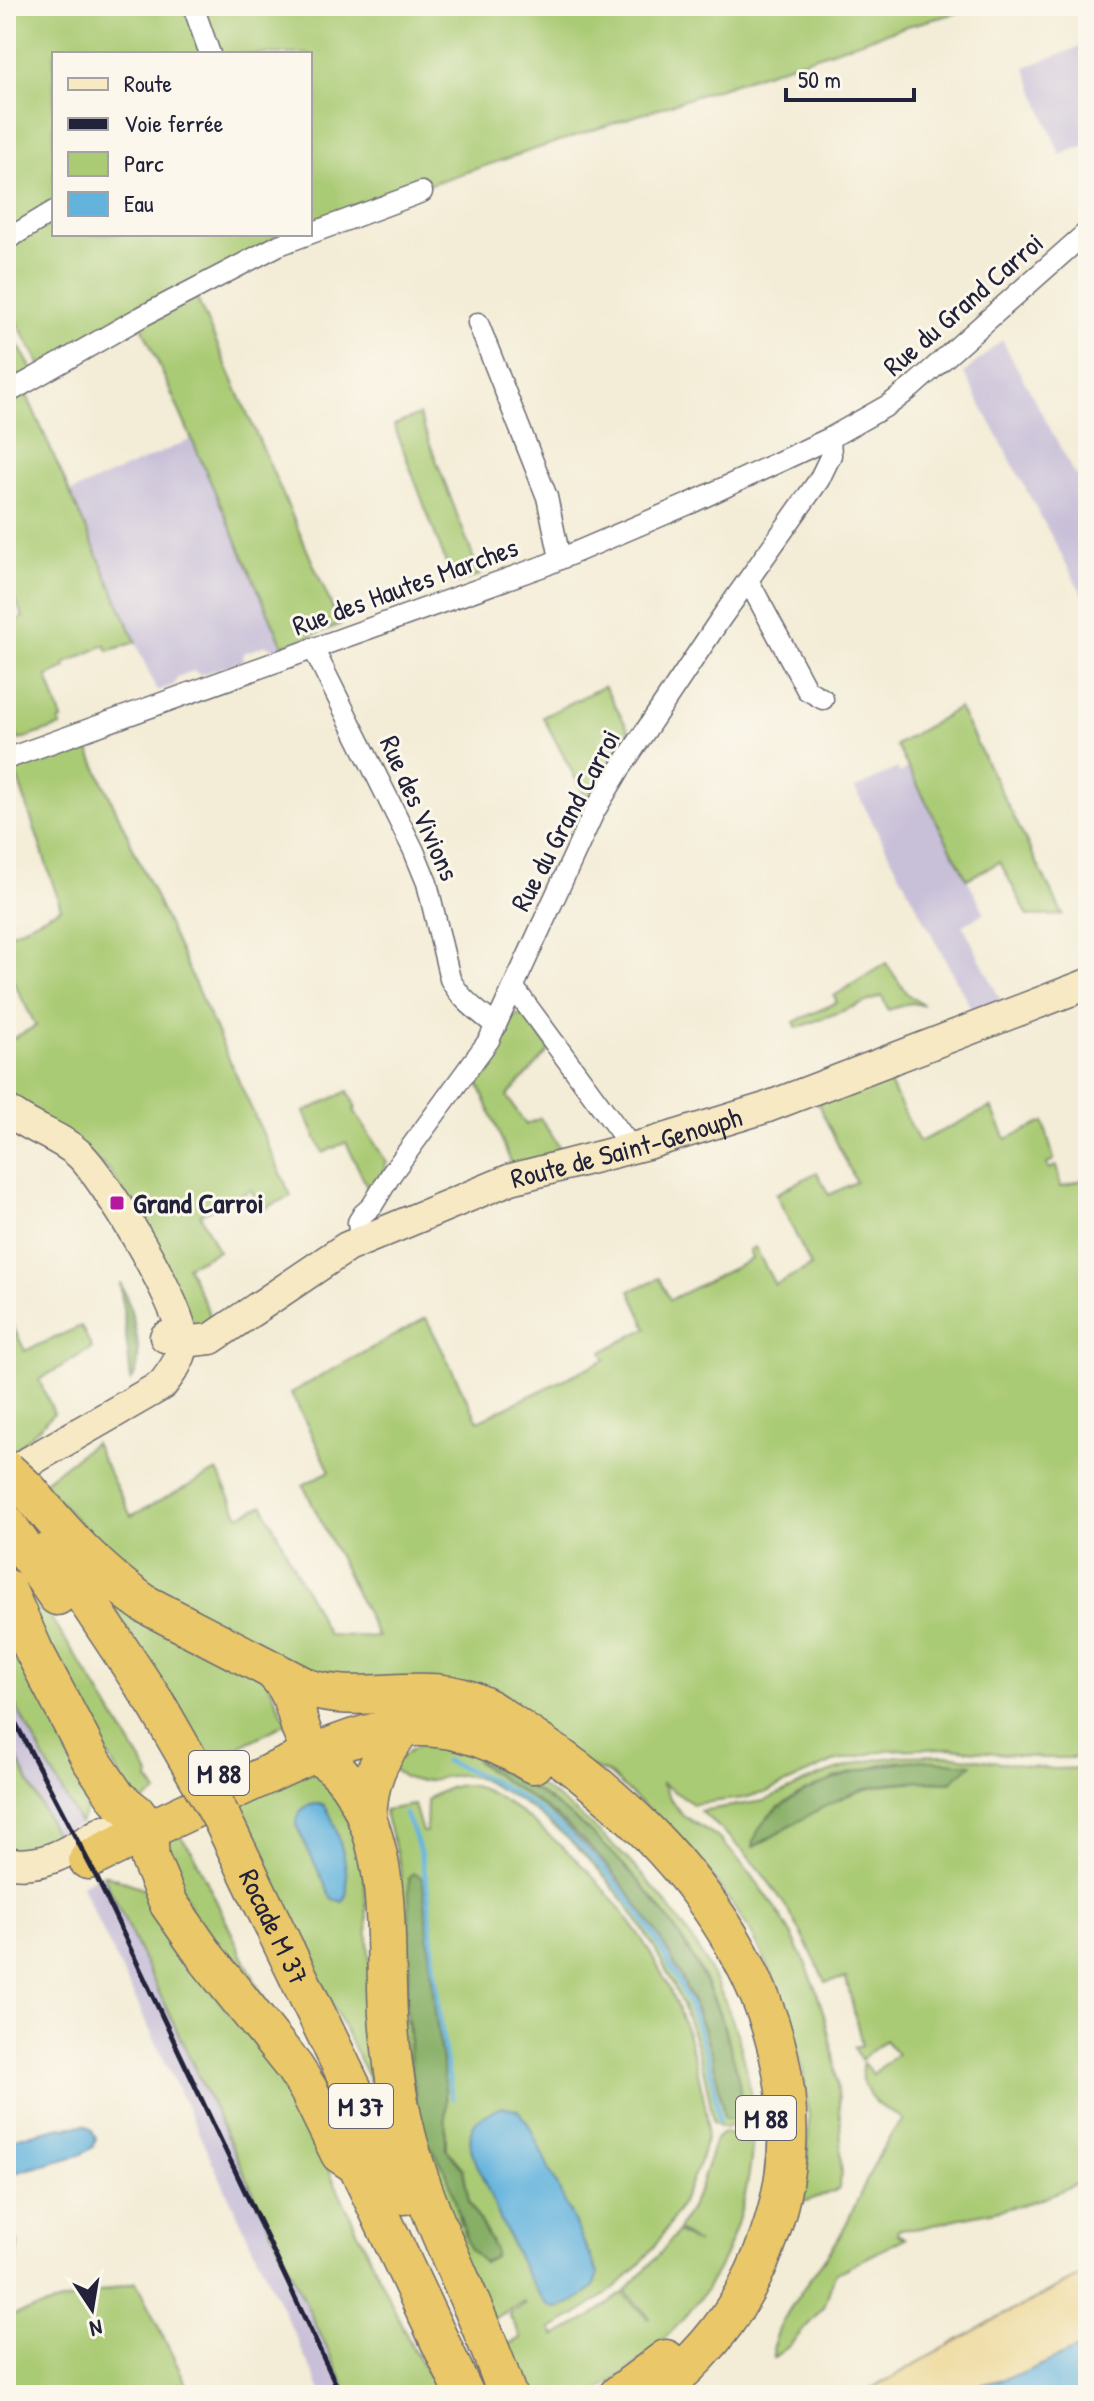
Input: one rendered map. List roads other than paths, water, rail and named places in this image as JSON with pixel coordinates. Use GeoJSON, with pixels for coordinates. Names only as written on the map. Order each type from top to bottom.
{"type":"FeatureCollection","features":[{"type":"Feature","properties":{"kind":"highway"},"geometry":{"type":"LineString","coordinates":[[12,1489],[125,1591],[275,1673],[307,1688],[333,1695],[352,1697],[407,1691],[469,1699],[516,1728]]}},
{"type":"Feature","properties":{"kind":"highway","name":"Rocade M 37"},"geometry":{"type":"LineString","coordinates":[[12,1489],[109,1674],[147,1713],[210,1821],[505,2395]]}},
{"type":"Feature","properties":{"kind":"highway"},"geometry":{"type":"LineString","coordinates":[[6,1588],[34,1651],[90,1758],[117,1798],[121,1862],[136,1866],[159,1885]]}},
{"type":"Feature","properties":{"kind":"highway"},"geometry":{"type":"LineString","coordinates":[[275,1673],[287,1684],[292,1694],[307,1743],[350,1786],[367,1820],[382,1875],[388,1931],[388,2014],[392,2056],[408,2141],[425,2195],[492,2348],[505,2395]]}},
{"type":"Feature","properties":{"kind":"highway","name":"M 88"},"geometry":{"type":"LineString","coordinates":[[119,1833],[307,1743],[363,1710],[418,1704],[461,1709],[516,1728],[615,1800],[654,1838],[717,1914],[750,1973],[772,2033],[780,2066],[787,2132],[781,2197],[762,2260],[748,2289],[710,2342],[653,2395]]}},
{"type":"Feature","properties":{"kind":"highway"},"geometry":{"type":"LineString","coordinates":[[367,1820],[367,1802],[378,1762],[403,1728]]}},
{"type":"Feature","properties":{"kind":"highway","name":"M 88"},"geometry":{"type":"LineString","coordinates":[[307,1743],[403,1728],[452,1731],[514,1752],[594,1810],[642,1854],[684,1902],[720,1958],[747,2019],[763,2081],[766,2115],[763,2180],[751,2233],[713,2308],[668,2357],[618,2395]]}},
{"type":"Feature","properties":{"kind":"highway","name":"Rocade M 37"},"geometry":{"type":"LineString","coordinates":[[210,1821],[357,2165],[465,2395]]}},
{"type":"Feature","properties":{"kind":"highway"},"geometry":{"type":"LineString","coordinates":[[119,1833],[150,1859],[159,1885],[185,1929],[294,2067],[340,2154],[357,2165]]}},
{"type":"Feature","properties":{"kind":"street"},"geometry":{"type":"LineString","coordinates":[[193,6],[209,52]]}},
{"type":"Feature","properties":{"kind":"street"},"geometry":{"type":"LineString","coordinates":[[312,228],[422,192]]}},
{"type":"Feature","properties":{"kind":"street"},"geometry":{"type":"LineString","coordinates":[[6,240],[52,212]]}},
{"type":"Feature","properties":{"kind":"street","name":"Rue du Grand Carroi"},"geometry":{"type":"LineString","coordinates":[[371,1226],[392,1173],[489,1040],[594,812],[645,730],[825,469],[822,442],[890,404],[911,388],[1088,231]]}},
{"type":"Feature","properties":{"kind":"street"},"geometry":{"type":"LineString","coordinates":[[6,394],[277,240]]}},
{"type":"Feature","properties":{"kind":"street"},"geometry":{"type":"LineString","coordinates":[[478,323],[547,497],[560,558]]}},
{"type":"Feature","properties":{"kind":"street","name":"Rue des Hautes Marches"},"geometry":{"type":"LineString","coordinates":[[6,759],[517,576],[691,503],[822,442]]}},
{"type":"Feature","properties":{"kind":"street"},"geometry":{"type":"LineString","coordinates":[[748,580],[807,690],[823,699]]}},
{"type":"Feature","properties":{"kind":"street","name":"Rue des Vivions"},"geometry":{"type":"LineString","coordinates":[[313,648],[414,851],[427,883],[450,979],[468,1005],[496,1026]]}},
{"type":"Feature","properties":{"kind":"street","name":"Route de Saint-Genouph"},"geometry":{"type":"LineString","coordinates":[[174,1340],[211,1339],[223,1333],[335,1255],[371,1226],[511,1179],[765,1108],[1088,984]]}},
{"type":"Feature","properties":{"kind":"street"},"geometry":{"type":"LineString","coordinates":[[514,988],[631,1147]]}},
{"type":"Feature","properties":{"kind":"street"},"geometry":{"type":"LineString","coordinates":[[6,1109],[73,1149],[92,1168],[117,1203],[177,1311],[174,1340],[177,1361],[162,1385],[126,1404],[12,1489]]}},
{"type":"Feature","properties":{"kind":"street","name":"M 88"},"geometry":{"type":"LineString","coordinates":[[6,1862],[43,1862],[119,1833]]}},
{"type":"Feature","properties":{"kind":"street","name":"M 88"},"geometry":{"type":"LineString","coordinates":[[6,1882],[43,1881],[119,1833]]}},
{"type":"Feature","properties":{"kind":"water"},"geometry":{"type":"Polygon","coordinates":[[[323,1804],[343,1852],[347,1882],[343,1902],[333,1899],[329,1893],[296,1825],[298,1815],[304,1808],[323,1804]]]}},
{"type":"Feature","properties":{"kind":"water"},"geometry":{"type":"Polygon","coordinates":[[[503,2107],[518,2110],[527,2121],[598,2273],[597,2281],[590,2290],[556,2308],[543,2300],[520,2262],[472,2152],[472,2127],[487,2114],[503,2107]]]}},
{"type":"Feature","properties":{"kind":"water"},"geometry":{"type":"Polygon","coordinates":[[[85,2125],[92,2130],[96,2139],[93,2147],[80,2155],[14,2173],[6,2140],[85,2125]]]}},
{"type":"Feature","properties":{"kind":"water"},"geometry":{"type":"Polygon","coordinates":[[[1088,2344],[1088,2395],[940,2395],[1019,2375],[1088,2344]]]}},
{"type":"Feature","properties":{"kind":"waterway"},"geometry":{"type":"LineString","coordinates":[[445,1761],[491,1781],[535,1807],[574,1839],[610,1876],[641,1916],[668,1960],[689,2006],[708,2061],[719,2120]]}},
{"type":"Feature","properties":{"kind":"waterway"},"geometry":{"type":"LineString","coordinates":[[405,1814],[424,1868],[439,2015],[452,2098]]}},
{"type":"Feature","properties":{"kind":"railway"},"geometry":{"type":"LineString","coordinates":[[6,1705],[97,1878],[341,2395]]}},
{"type":"Feature","properties":{"kind":"place","name":"Grand Carroi"},"geometry":{"type":"Point","coordinates":[117,1203]}}]}
